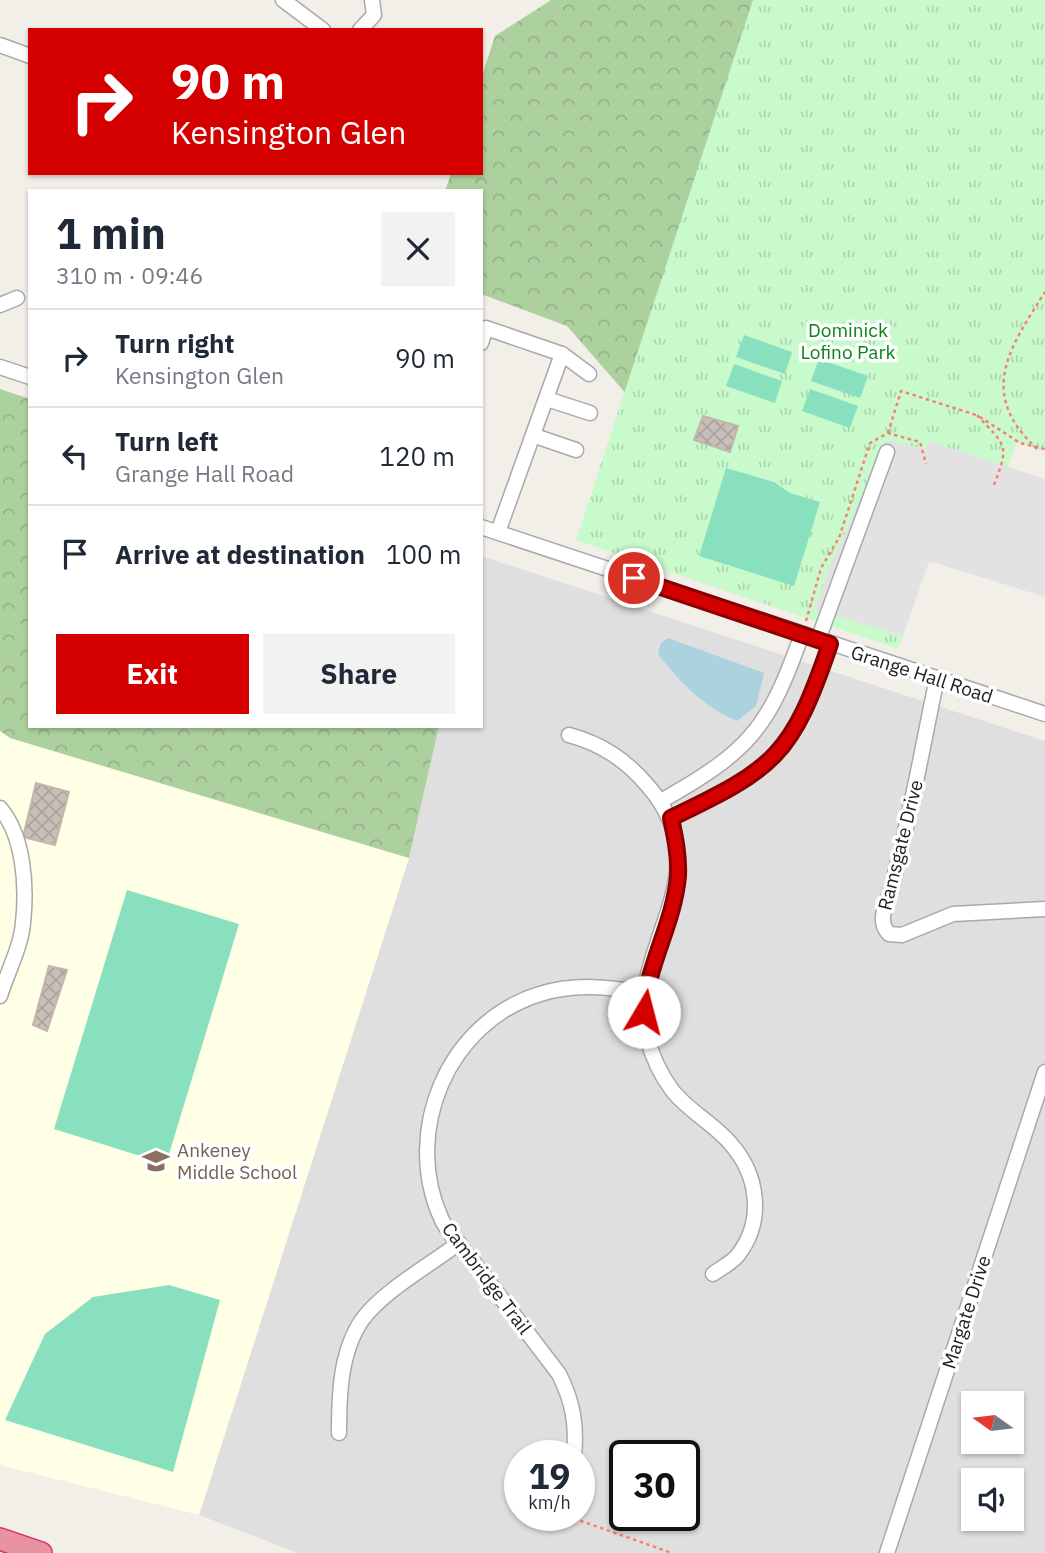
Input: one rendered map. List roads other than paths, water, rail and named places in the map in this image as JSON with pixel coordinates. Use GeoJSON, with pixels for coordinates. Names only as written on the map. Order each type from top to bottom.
{"type":"FeatureCollection","features":[{"type":"Feature","properties":{"kind":"highway"},"geometry":{"type":"LineString","coordinates":[[0,1539],[41,1553]]}},
{"type":"Feature","properties":{"kind":"street"},"geometry":{"type":"LineString","coordinates":[[283,0],[320,28]]}},
{"type":"Feature","properties":{"kind":"street"},"geometry":{"type":"LineString","coordinates":[[362,28],[374,15],[372,0]]}},
{"type":"Feature","properties":{"kind":"street"},"geometry":{"type":"LineString","coordinates":[[0,46],[28,55]]}},
{"type":"Feature","properties":{"kind":"street"},"geometry":{"type":"LineString","coordinates":[[0,305],[17,298]]}},
{"type":"Feature","properties":{"kind":"street"},"geometry":{"type":"LineString","coordinates":[[484,327],[562,354],[589,374]]}},
{"type":"Feature","properties":{"kind":"street"},"geometry":{"type":"LineString","coordinates":[[498,532],[535,436],[562,354]]}},
{"type":"Feature","properties":{"kind":"street"},"geometry":{"type":"LineString","coordinates":[[0,367],[28,376]]}},
{"type":"Feature","properties":{"kind":"street"},"geometry":{"type":"LineString","coordinates":[[547,399],[590,413]]}},
{"type":"Feature","properties":{"kind":"street"},"geometry":{"type":"LineString","coordinates":[[535,436],[576,450]]}},
{"type":"Feature","properties":{"kind":"street"},"geometry":{"type":"LineString","coordinates":[[671,818],[743,783],[780,752],[805,712],[824,642],[887,452]]}},
{"type":"Feature","properties":{"kind":"street","name":"Grange Hall Road"},"geometry":{"type":"LineString","coordinates":[[483,528],[1045,715]]}},
{"type":"Feature","properties":{"kind":"street"},"geometry":{"type":"LineString","coordinates":[[661,801],[736,754],[758,731],[789,672],[802,634]]}},
{"type":"Feature","properties":{"kind":"street","name":"Ramsgate Drive"},"geometry":{"type":"LineString","coordinates":[[937,678],[903,843],[883,916],[884,929],[889,934],[902,935],[943,916],[1045,909]]}},
{"type":"Feature","properties":{"kind":"street"},"geometry":{"type":"LineString","coordinates":[[569,735],[598,745],[617,756],[635,771],[661,801],[671,818],[677,843],[678,879],[645,993],[646,1034],[661,1074],[683,1103],[730,1142],[746,1167],[754,1190],[755,1223],[738,1256],[713,1274]]}},
{"type":"Feature","properties":{"kind":"street"},"geometry":{"type":"LineString","coordinates":[[0,808],[12,822],[24,880],[23,925],[0,996]]}},
{"type":"Feature","properties":{"kind":"street","name":"Cambridge Trail"},"geometry":{"type":"LineString","coordinates":[[575,1440],[571,1399],[559,1374],[442,1220],[433,1196],[426,1146],[436,1095],[460,1050],[497,1015],[541,994],[589,986],[645,993]]}},
{"type":"Feature","properties":{"kind":"street","name":"Margate Drive"},"geometry":{"type":"LineString","coordinates":[[887,1553],[1045,1072]]}},
{"type":"Feature","properties":{"kind":"street"},"geometry":{"type":"LineString","coordinates":[[339,1433],[339,1388],[350,1347],[362,1320],[381,1301],[459,1244]]}},
{"type":"Feature","properties":{"kind":"water"},"geometry":{"type":"Polygon","coordinates":[[[668,638],[764,673],[756,706],[737,721],[713,709],[684,684],[658,654],[661,643],[668,638]]]}},
{"type":"Feature","properties":{"kind":"place","name":"Ankeney Middle School"},"geometry":{"type":"Point","coordinates":[156,1161]}},
{"type":"Feature","properties":{"kind":"park label","name":"Dominick Lofino Park"},"geometry":{"type":"Point","coordinates":[848,341]}}]}
